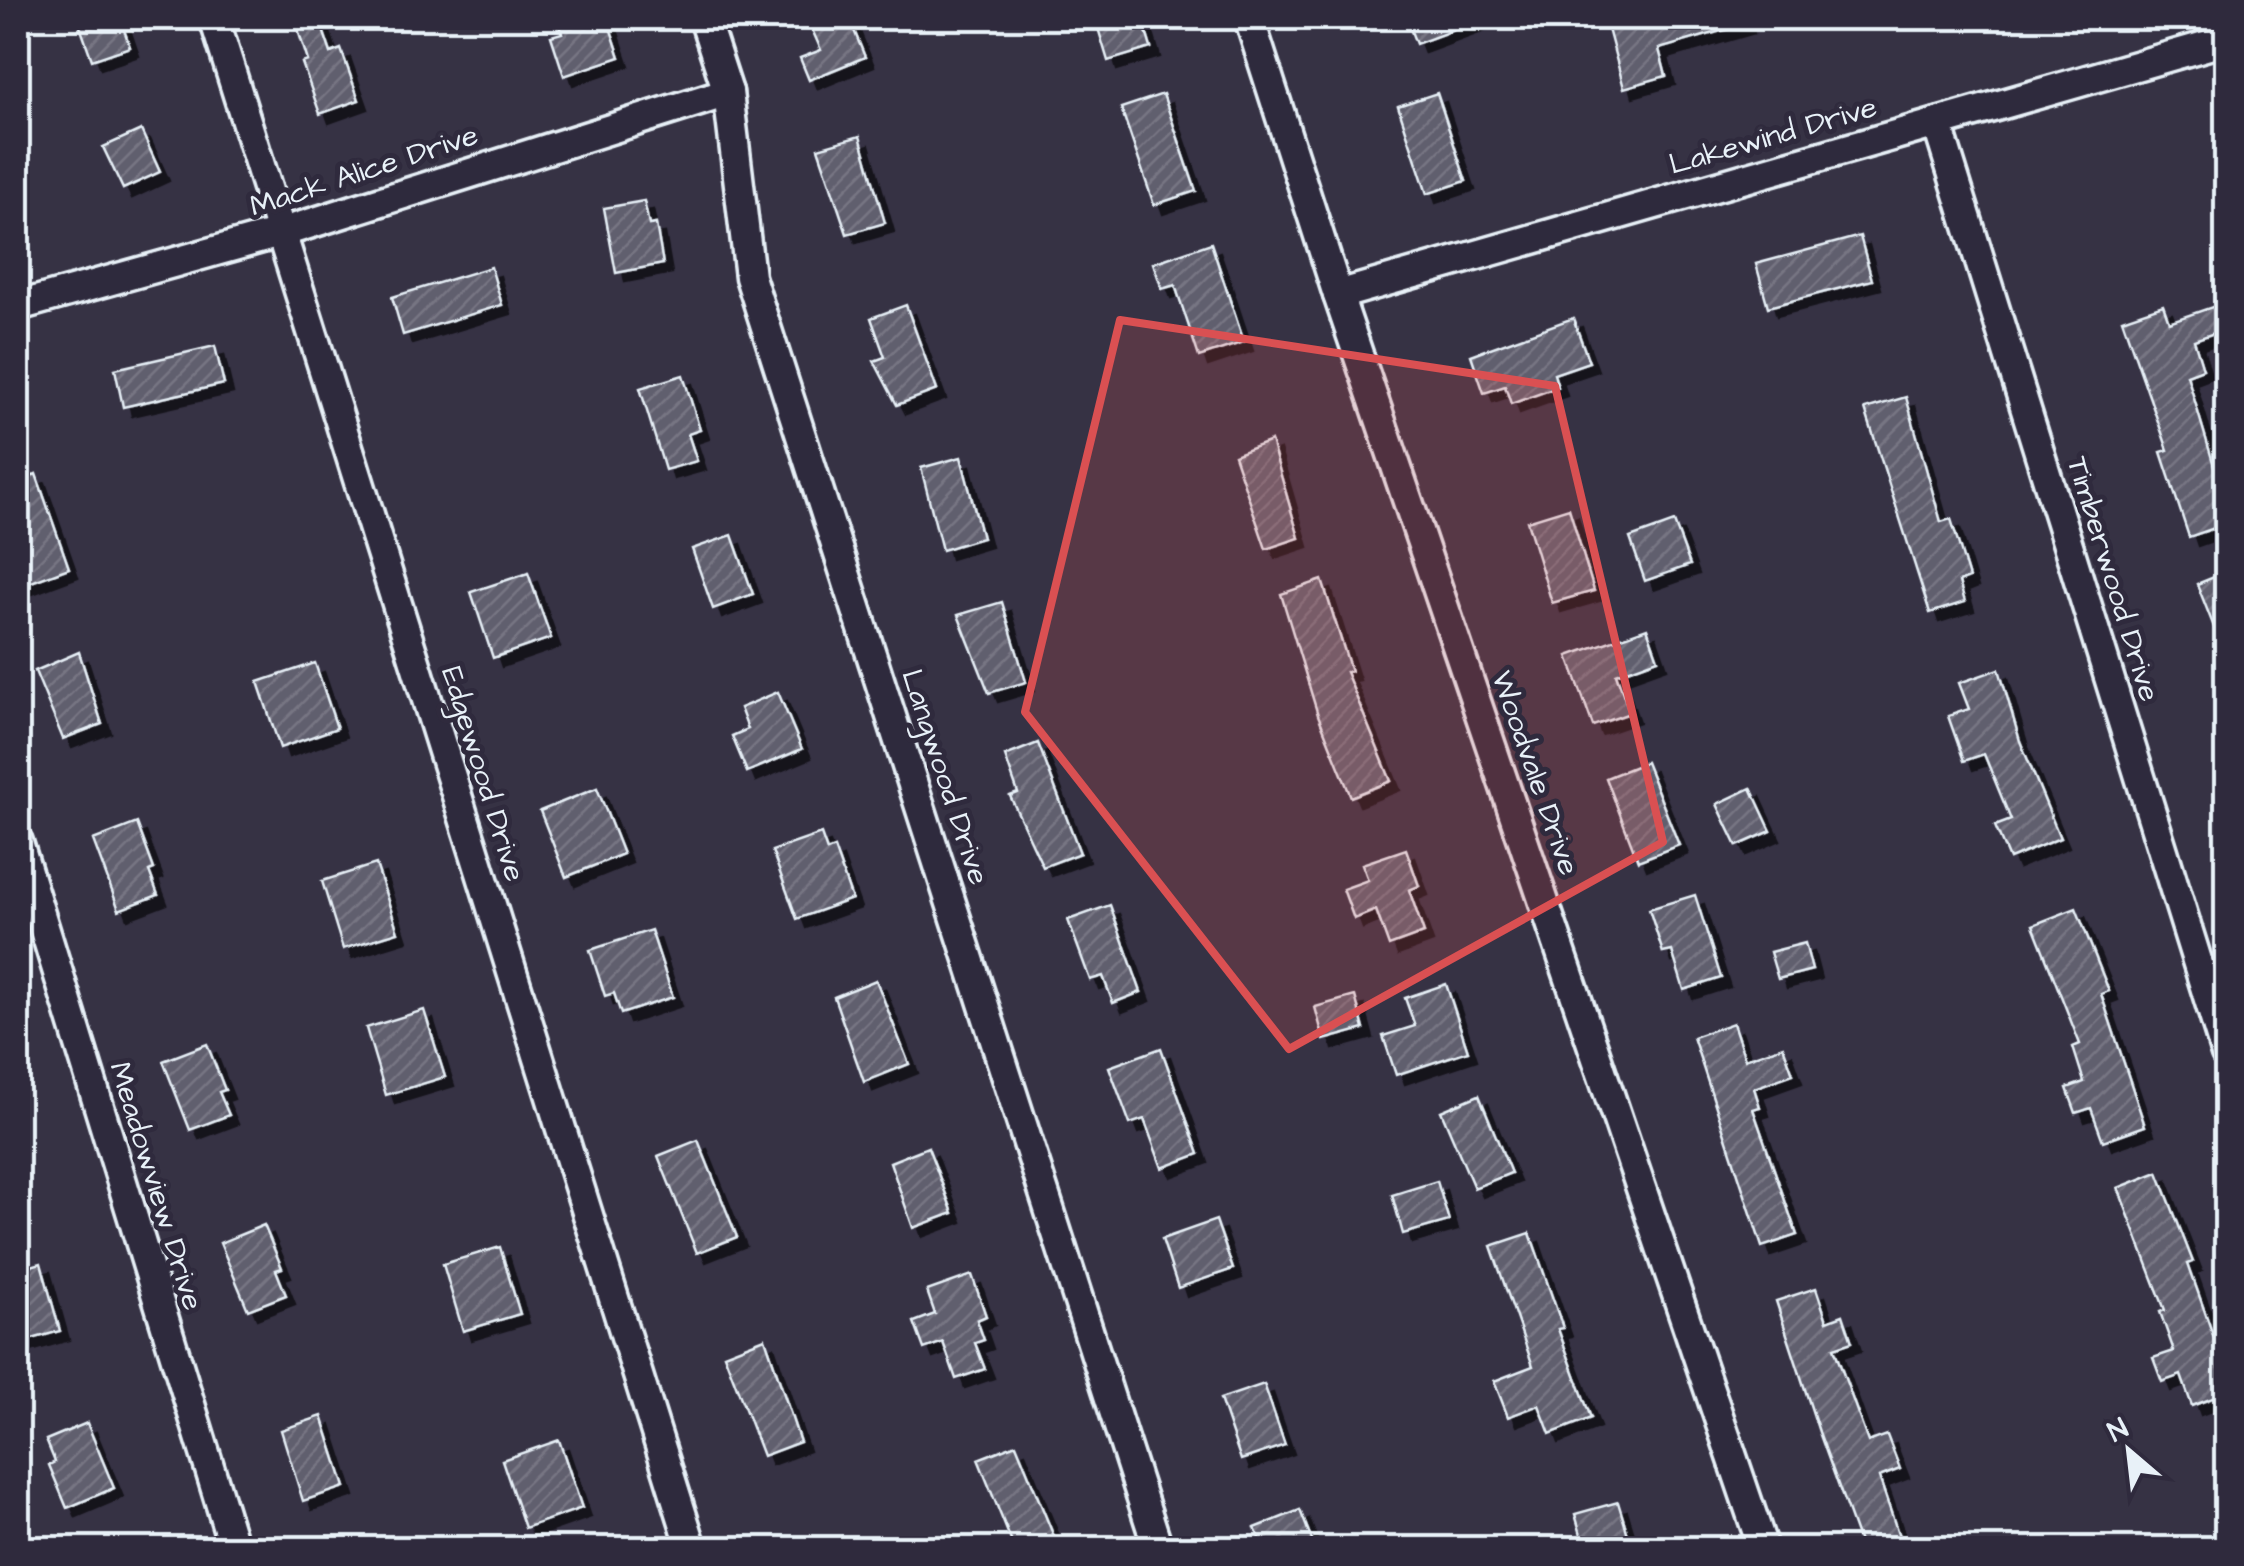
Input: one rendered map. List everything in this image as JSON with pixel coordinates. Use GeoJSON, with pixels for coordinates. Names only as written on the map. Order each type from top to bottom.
{"type":"FeatureCollection","features":[{"type":"Feature","properties":{"kind":"street","name":"Edgewood Drive"},"geometry":{"type":"LineString","coordinates":[[214,18],[692,1548]]}},
{"type":"Feature","properties":{"kind":"street","name":"Langwood Drive"},"geometry":{"type":"LineString","coordinates":[[704,18],[728,92],[750,276],[1158,1548]]}},
{"type":"Feature","properties":{"kind":"street","name":"Woodvale Drive"},"geometry":{"type":"LineString","coordinates":[[1249,18],[1338,295],[1763,1548]]}},
{"type":"Feature","properties":{"kind":"street","name":"Lakewind Drive"},"geometry":{"type":"LineString","coordinates":[[1338,295],[2226,40]]}},
{"type":"Feature","properties":{"kind":"street","name":"Mack Alice Drive"},"geometry":{"type":"LineString","coordinates":[[18,306],[280,233],[728,92]]}},
{"type":"Feature","properties":{"kind":"street","name":"Timberwood Drive"},"geometry":{"type":"LineString","coordinates":[[1937,123],[2226,1054]]}},
{"type":"Feature","properties":{"kind":"street","name":"Meadowview Drive"},"geometry":{"type":"LineString","coordinates":[[18,842],[234,1548]]}},
{"type":"Feature","properties":{"kind":"highlighted area"},"geometry":{"type":"Polygon","coordinates":[[[1120,320],[1555,386],[1663,842],[1289,1049],[1025,712],[1120,320]]]}},
{"type":"Feature","properties":{"kind":"building"},"geometry":{"type":"Polygon","coordinates":[[[77,18],[120,18],[130,47],[92,60],[77,18]]]}},
{"type":"Feature","properties":{"kind":"building"},"geometry":{"type":"Polygon","coordinates":[[[294,18],[319,18],[331,53],[341,49],[359,100],[320,114],[302,63],[308,61],[294,18]]]}},
{"type":"Feature","properties":{"kind":"building"},"geometry":{"type":"Polygon","coordinates":[[[556,18],[607,18],[620,57],[564,76],[551,36],[562,33],[556,18]]]}},
{"type":"Feature","properties":{"kind":"building"},"geometry":{"type":"Polygon","coordinates":[[[807,18],[849,18],[865,57],[809,80],[800,58],[821,50],[807,18]]]}},
{"type":"Feature","properties":{"kind":"building"},"geometry":{"type":"Polygon","coordinates":[[[1095,18],[1142,18],[1151,48],[1108,61],[1095,18]]]}},
{"type":"Feature","properties":{"kind":"building"},"geometry":{"type":"Polygon","coordinates":[[[1406,18],[1481,18],[1481,20],[1416,44],[1406,18]]]}},
{"type":"Feature","properties":{"kind":"building"},"geometry":{"type":"Polygon","coordinates":[[[1633,18],[1744,18],[1745,24],[1659,49],[1666,76],[1624,88],[1607,25],[1633,18]]]}},
{"type":"Feature","properties":{"kind":"building"},"geometry":{"type":"Polygon","coordinates":[[[1437,93],[1466,181],[1427,194],[1398,106],[1437,93]]]}},
{"type":"Feature","properties":{"kind":"building"},"geometry":{"type":"Polygon","coordinates":[[[1163,94],[1196,191],[1154,205],[1121,108],[1163,94]]]}},
{"type":"Feature","properties":{"kind":"building"},"geometry":{"type":"Polygon","coordinates":[[[141,130],[160,172],[123,189],[103,147],[141,130]]]}},
{"type":"Feature","properties":{"kind":"building"},"geometry":{"type":"Polygon","coordinates":[[[860,136],[885,223],[847,234],[818,148],[860,136]]]}},
{"type":"Feature","properties":{"kind":"building"},"geometry":{"type":"Polygon","coordinates":[[[644,201],[649,225],[656,224],[663,264],[616,273],[604,208],[644,201]]]}},
{"type":"Feature","properties":{"kind":"building"},"geometry":{"type":"Polygon","coordinates":[[[1860,236],[1872,280],[1768,307],[1756,264],[1860,236]]]}},
{"type":"Feature","properties":{"kind":"building"},"geometry":{"type":"Polygon","coordinates":[[[1211,243],[1244,342],[1199,357],[1175,285],[1162,289],[1153,263],[1211,243]]]}},
{"type":"Feature","properties":{"kind":"building"},"geometry":{"type":"Polygon","coordinates":[[[491,267],[502,305],[403,335],[392,297],[491,267]]]}},
{"type":"Feature","properties":{"kind":"building"},"geometry":{"type":"Polygon","coordinates":[[[906,305],[937,390],[897,405],[874,361],[885,357],[871,318],[906,305]]]}},
{"type":"Feature","properties":{"kind":"building"},"geometry":{"type":"Polygon","coordinates":[[[2163,305],[2169,322],[2218,305],[2226,329],[2194,340],[2203,369],[2187,375],[2226,506],[2226,524],[2189,537],[2161,452],[2168,450],[2122,319],[2163,305]]]}},
{"type":"Feature","properties":{"kind":"building"},"geometry":{"type":"Polygon","coordinates":[[[1573,318],[1589,362],[1554,374],[1558,387],[1511,404],[1505,386],[1484,393],[1471,355],[1573,318]]]}},
{"type":"Feature","properties":{"kind":"building"},"geometry":{"type":"Polygon","coordinates":[[[215,346],[224,384],[123,407],[115,369],[215,346]]]}},
{"type":"Feature","properties":{"kind":"building"},"geometry":{"type":"Polygon","coordinates":[[[683,375],[700,430],[688,434],[697,461],[665,470],[640,388],[683,375]]]}},
{"type":"Feature","properties":{"kind":"building"},"geometry":{"type":"Polygon","coordinates":[[[1906,397],[1941,522],[1951,519],[1969,578],[1959,582],[1965,602],[1930,613],[1865,409],[1906,397]]]}},
{"type":"Feature","properties":{"kind":"building"},"geometry":{"type":"Polygon","coordinates":[[[1271,441],[1299,538],[1266,549],[1234,455],[1271,441]]]}},
{"type":"Feature","properties":{"kind":"building"},"geometry":{"type":"Polygon","coordinates":[[[961,457],[982,538],[942,550],[921,468],[961,457]]]}},
{"type":"Feature","properties":{"kind":"building"},"geometry":{"type":"Polygon","coordinates":[[[36,474],[69,568],[18,587],[18,481],[36,474]]]}},
{"type":"Feature","properties":{"kind":"building"},"geometry":{"type":"Polygon","coordinates":[[[1569,508],[1594,591],[1552,603],[1527,521],[1569,508]]]}},
{"type":"Feature","properties":{"kind":"building"},"geometry":{"type":"Polygon","coordinates":[[[1674,522],[1690,565],[1645,581],[1630,538],[1674,522]]]}},
{"type":"Feature","properties":{"kind":"building"},"geometry":{"type":"Polygon","coordinates":[[[732,535],[753,594],[713,609],[692,549],[732,535]]]}},
{"type":"Feature","properties":{"kind":"building"},"geometry":{"type":"Polygon","coordinates":[[[2226,572],[2226,655],[2225,655],[2197,584],[2226,572]]]}},
{"type":"Feature","properties":{"kind":"building"},"geometry":{"type":"Polygon","coordinates":[[[528,573],[551,638],[493,658],[471,592],[528,573]]]}},
{"type":"Feature","properties":{"kind":"building"},"geometry":{"type":"Polygon","coordinates":[[[1322,580],[1351,671],[1346,672],[1391,781],[1351,797],[1318,715],[1281,594],[1322,580]]]}},
{"type":"Feature","properties":{"kind":"building"},"geometry":{"type":"Polygon","coordinates":[[[1002,602],[1026,682],[989,693],[958,615],[1002,602]]]}},
{"type":"Feature","properties":{"kind":"building"},"geometry":{"type":"Polygon","coordinates":[[[1647,628],[1658,659],[1616,674],[1630,713],[1593,726],[1568,656],[1647,628]]]}},
{"type":"Feature","properties":{"kind":"building"},"geometry":{"type":"Polygon","coordinates":[[[79,652],[102,724],[63,739],[35,671],[79,652]]]}},
{"type":"Feature","properties":{"kind":"building"},"geometry":{"type":"Polygon","coordinates":[[[315,663],[337,728],[280,748],[258,682],[315,663]]]}},
{"type":"Feature","properties":{"kind":"building"},"geometry":{"type":"Polygon","coordinates":[[[1999,669],[2020,741],[2060,838],[2009,859],[1995,826],[2011,820],[1984,754],[1964,761],[1948,716],[1969,709],[1959,683],[1999,669]]]}},
{"type":"Feature","properties":{"kind":"building"},"geometry":{"type":"Polygon","coordinates":[[[778,692],[802,749],[747,772],[732,736],[748,729],[740,708],[778,692]]]}},
{"type":"Feature","properties":{"kind":"building"},"geometry":{"type":"Polygon","coordinates":[[[1038,743],[1080,853],[1043,867],[1010,796],[1018,793],[1005,756],[1038,743]]]}},
{"type":"Feature","properties":{"kind":"building"},"geometry":{"type":"Polygon","coordinates":[[[1646,762],[1679,845],[1638,861],[1606,778],[1646,762]]]}},
{"type":"Feature","properties":{"kind":"building"},"geometry":{"type":"Polygon","coordinates":[[[597,788],[623,854],[566,877],[540,811],[597,788]]]}},
{"type":"Feature","properties":{"kind":"building"},"geometry":{"type":"Polygon","coordinates":[[[1751,788],[1771,831],[1737,846],[1717,804],[1751,788]]]}},
{"type":"Feature","properties":{"kind":"building"},"geometry":{"type":"Polygon","coordinates":[[[137,823],[154,869],[149,871],[158,895],[119,910],[93,840],[137,823]]]}},
{"type":"Feature","properties":{"kind":"building"},"geometry":{"type":"Polygon","coordinates":[[[821,834],[827,851],[834,848],[852,899],[797,919],[772,851],[821,834]]]}},
{"type":"Feature","properties":{"kind":"building"},"geometry":{"type":"Polygon","coordinates":[[[1406,849],[1419,886],[1409,890],[1424,933],[1389,946],[1376,910],[1354,919],[1343,889],[1368,880],[1362,864],[1406,849]]]}},
{"type":"Feature","properties":{"kind":"building"},"geometry":{"type":"Polygon","coordinates":[[[376,864],[398,932],[343,949],[322,881],[376,864]]]}},
{"type":"Feature","properties":{"kind":"building"},"geometry":{"type":"Polygon","coordinates":[[[1695,895],[1721,978],[1684,990],[1672,951],[1663,953],[1649,909],[1695,895]]]}},
{"type":"Feature","properties":{"kind":"building"},"geometry":{"type":"Polygon","coordinates":[[[1110,905],[1141,992],[1113,1003],[1103,976],[1090,980],[1068,920],[1110,905]]]}},
{"type":"Feature","properties":{"kind":"building"},"geometry":{"type":"Polygon","coordinates":[[[2076,908],[2109,991],[2101,994],[2145,1126],[2103,1141],[2091,1108],[2076,1113],[2067,1088],[2084,1082],[2073,1047],[2080,1044],[2033,925],[2076,908]]]}},
{"type":"Feature","properties":{"kind":"building"},"geometry":{"type":"Polygon","coordinates":[[[651,930],[673,997],[621,1014],[614,993],[605,996],[590,950],[651,930]]]}},
{"type":"Feature","properties":{"kind":"building"},"geometry":{"type":"Polygon","coordinates":[[[1805,943],[1812,970],[1778,979],[1770,952],[1805,943]]]}},
{"type":"Feature","properties":{"kind":"building"},"geometry":{"type":"Polygon","coordinates":[[[876,980],[909,1064],[864,1082],[834,997],[876,980]]]}},
{"type":"Feature","properties":{"kind":"building"},"geometry":{"type":"Polygon","coordinates":[[[1446,984],[1468,1051],[1396,1075],[1383,1036],[1415,1026],[1405,998],[1446,984]]]}},
{"type":"Feature","properties":{"kind":"building"},"geometry":{"type":"Polygon","coordinates":[[[1355,996],[1364,1029],[1324,1040],[1315,1007],[1355,996]]]}},
{"type":"Feature","properties":{"kind":"building"},"geometry":{"type":"Polygon","coordinates":[[[424,1010],[445,1077],[386,1095],[366,1028],[424,1010]]]}},
{"type":"Feature","properties":{"kind":"building"},"geometry":{"type":"Polygon","coordinates":[[[1733,1023],[1745,1059],[1783,1046],[1793,1074],[1754,1088],[1760,1107],[1753,1109],[1797,1235],[1762,1247],[1693,1037],[1733,1023]]]}},
{"type":"Feature","properties":{"kind":"building"},"geometry":{"type":"Polygon","coordinates":[[[207,1044],[225,1090],[219,1092],[229,1115],[190,1130],[163,1061],[207,1044]]]}},
{"type":"Feature","properties":{"kind":"building"},"geometry":{"type":"Polygon","coordinates":[[[1161,1048],[1199,1154],[1162,1168],[1144,1119],[1130,1124],[1109,1067],[1161,1048]]]}},
{"type":"Feature","properties":{"kind":"building"},"geometry":{"type":"Polygon","coordinates":[[[1479,1095],[1511,1173],[1474,1188],[1441,1111],[1479,1095]]]}},
{"type":"Feature","properties":{"kind":"building"},"geometry":{"type":"Polygon","coordinates":[[[698,1140],[737,1237],[697,1253],[658,1156],[698,1140]]]}},
{"type":"Feature","properties":{"kind":"building"},"geometry":{"type":"Polygon","coordinates":[[[928,1147],[953,1213],[913,1228],[890,1162],[928,1147]]]}},
{"type":"Feature","properties":{"kind":"building"},"geometry":{"type":"Polygon","coordinates":[[[2158,1172],[2193,1262],[2188,1264],[2226,1372],[2226,1393],[2192,1406],[2181,1375],[2162,1382],[2153,1358],[2174,1351],[2160,1312],[2165,1310],[2118,1188],[2158,1172]]]}},
{"type":"Feature","properties":{"kind":"building"},"geometry":{"type":"Polygon","coordinates":[[[1437,1181],[1449,1221],[1403,1234],[1392,1195],[1437,1181]]]}},
{"type":"Feature","properties":{"kind":"building"},"geometry":{"type":"Polygon","coordinates":[[[1216,1220],[1233,1269],[1178,1288],[1162,1239],[1216,1220]]]}},
{"type":"Feature","properties":{"kind":"building"},"geometry":{"type":"Polygon","coordinates":[[[264,1225],[282,1268],[276,1270],[286,1295],[248,1310],[220,1243],[264,1225]]]}},
{"type":"Feature","properties":{"kind":"building"},"geometry":{"type":"Polygon","coordinates":[[[1530,1233],[1563,1328],[1558,1329],[1591,1418],[1550,1434],[1539,1405],[1508,1417],[1494,1381],[1533,1366],[1491,1246],[1530,1233]]]}},
{"type":"Feature","properties":{"kind":"building"},"geometry":{"type":"Polygon","coordinates":[[[500,1247],[520,1314],[463,1331],[443,1264],[500,1247]]]}},
{"type":"Feature","properties":{"kind":"building"},"geometry":{"type":"Polygon","coordinates":[[[41,1263],[60,1331],[18,1343],[18,1270],[41,1263]]]}},
{"type":"Feature","properties":{"kind":"building"},"geometry":{"type":"Polygon","coordinates":[[[972,1275],[986,1316],[977,1320],[984,1340],[975,1343],[985,1369],[956,1379],[943,1342],[924,1349],[914,1322],[935,1314],[927,1291],[972,1275]]]}},
{"type":"Feature","properties":{"kind":"building"},"geometry":{"type":"Polygon","coordinates":[[[1816,1288],[1827,1321],[1843,1315],[1852,1342],[1834,1348],[1868,1442],[1887,1435],[1900,1469],[1879,1477],[1903,1548],[1861,1548],[1819,1432],[1776,1301],[1816,1288]]]}},
{"type":"Feature","properties":{"kind":"building"},"geometry":{"type":"Polygon","coordinates":[[[765,1338],[800,1442],[763,1456],[724,1354],[765,1338]]]}},
{"type":"Feature","properties":{"kind":"building"},"geometry":{"type":"Polygon","coordinates":[[[1264,1384],[1285,1445],[1241,1460],[1220,1399],[1264,1384]]]}},
{"type":"Feature","properties":{"kind":"building"},"geometry":{"type":"Polygon","coordinates":[[[322,1416],[345,1487],[303,1501],[281,1430],[322,1416]]]}},
{"type":"Feature","properties":{"kind":"building"},"geometry":{"type":"Polygon","coordinates":[[[87,1423],[114,1488],[67,1508],[49,1465],[55,1462],[46,1440],[87,1423]]]}},
{"type":"Feature","properties":{"kind":"building"},"geometry":{"type":"Polygon","coordinates":[[[559,1440],[582,1508],[525,1528],[502,1460],[559,1440]]]}},
{"type":"Feature","properties":{"kind":"building"},"geometry":{"type":"Polygon","coordinates":[[[1016,1444],[1055,1539],[1032,1548],[1014,1548],[978,1459],[1016,1444]]]}},
{"type":"Feature","properties":{"kind":"building"},"geometry":{"type":"Polygon","coordinates":[[[1618,1502],[1632,1548],[1585,1548],[1575,1514],[1618,1502]]]}},
{"type":"Feature","properties":{"kind":"building"},"geometry":{"type":"Polygon","coordinates":[[[1300,1510],[1315,1548],[1263,1548],[1255,1528],[1300,1510]]]}}]}
